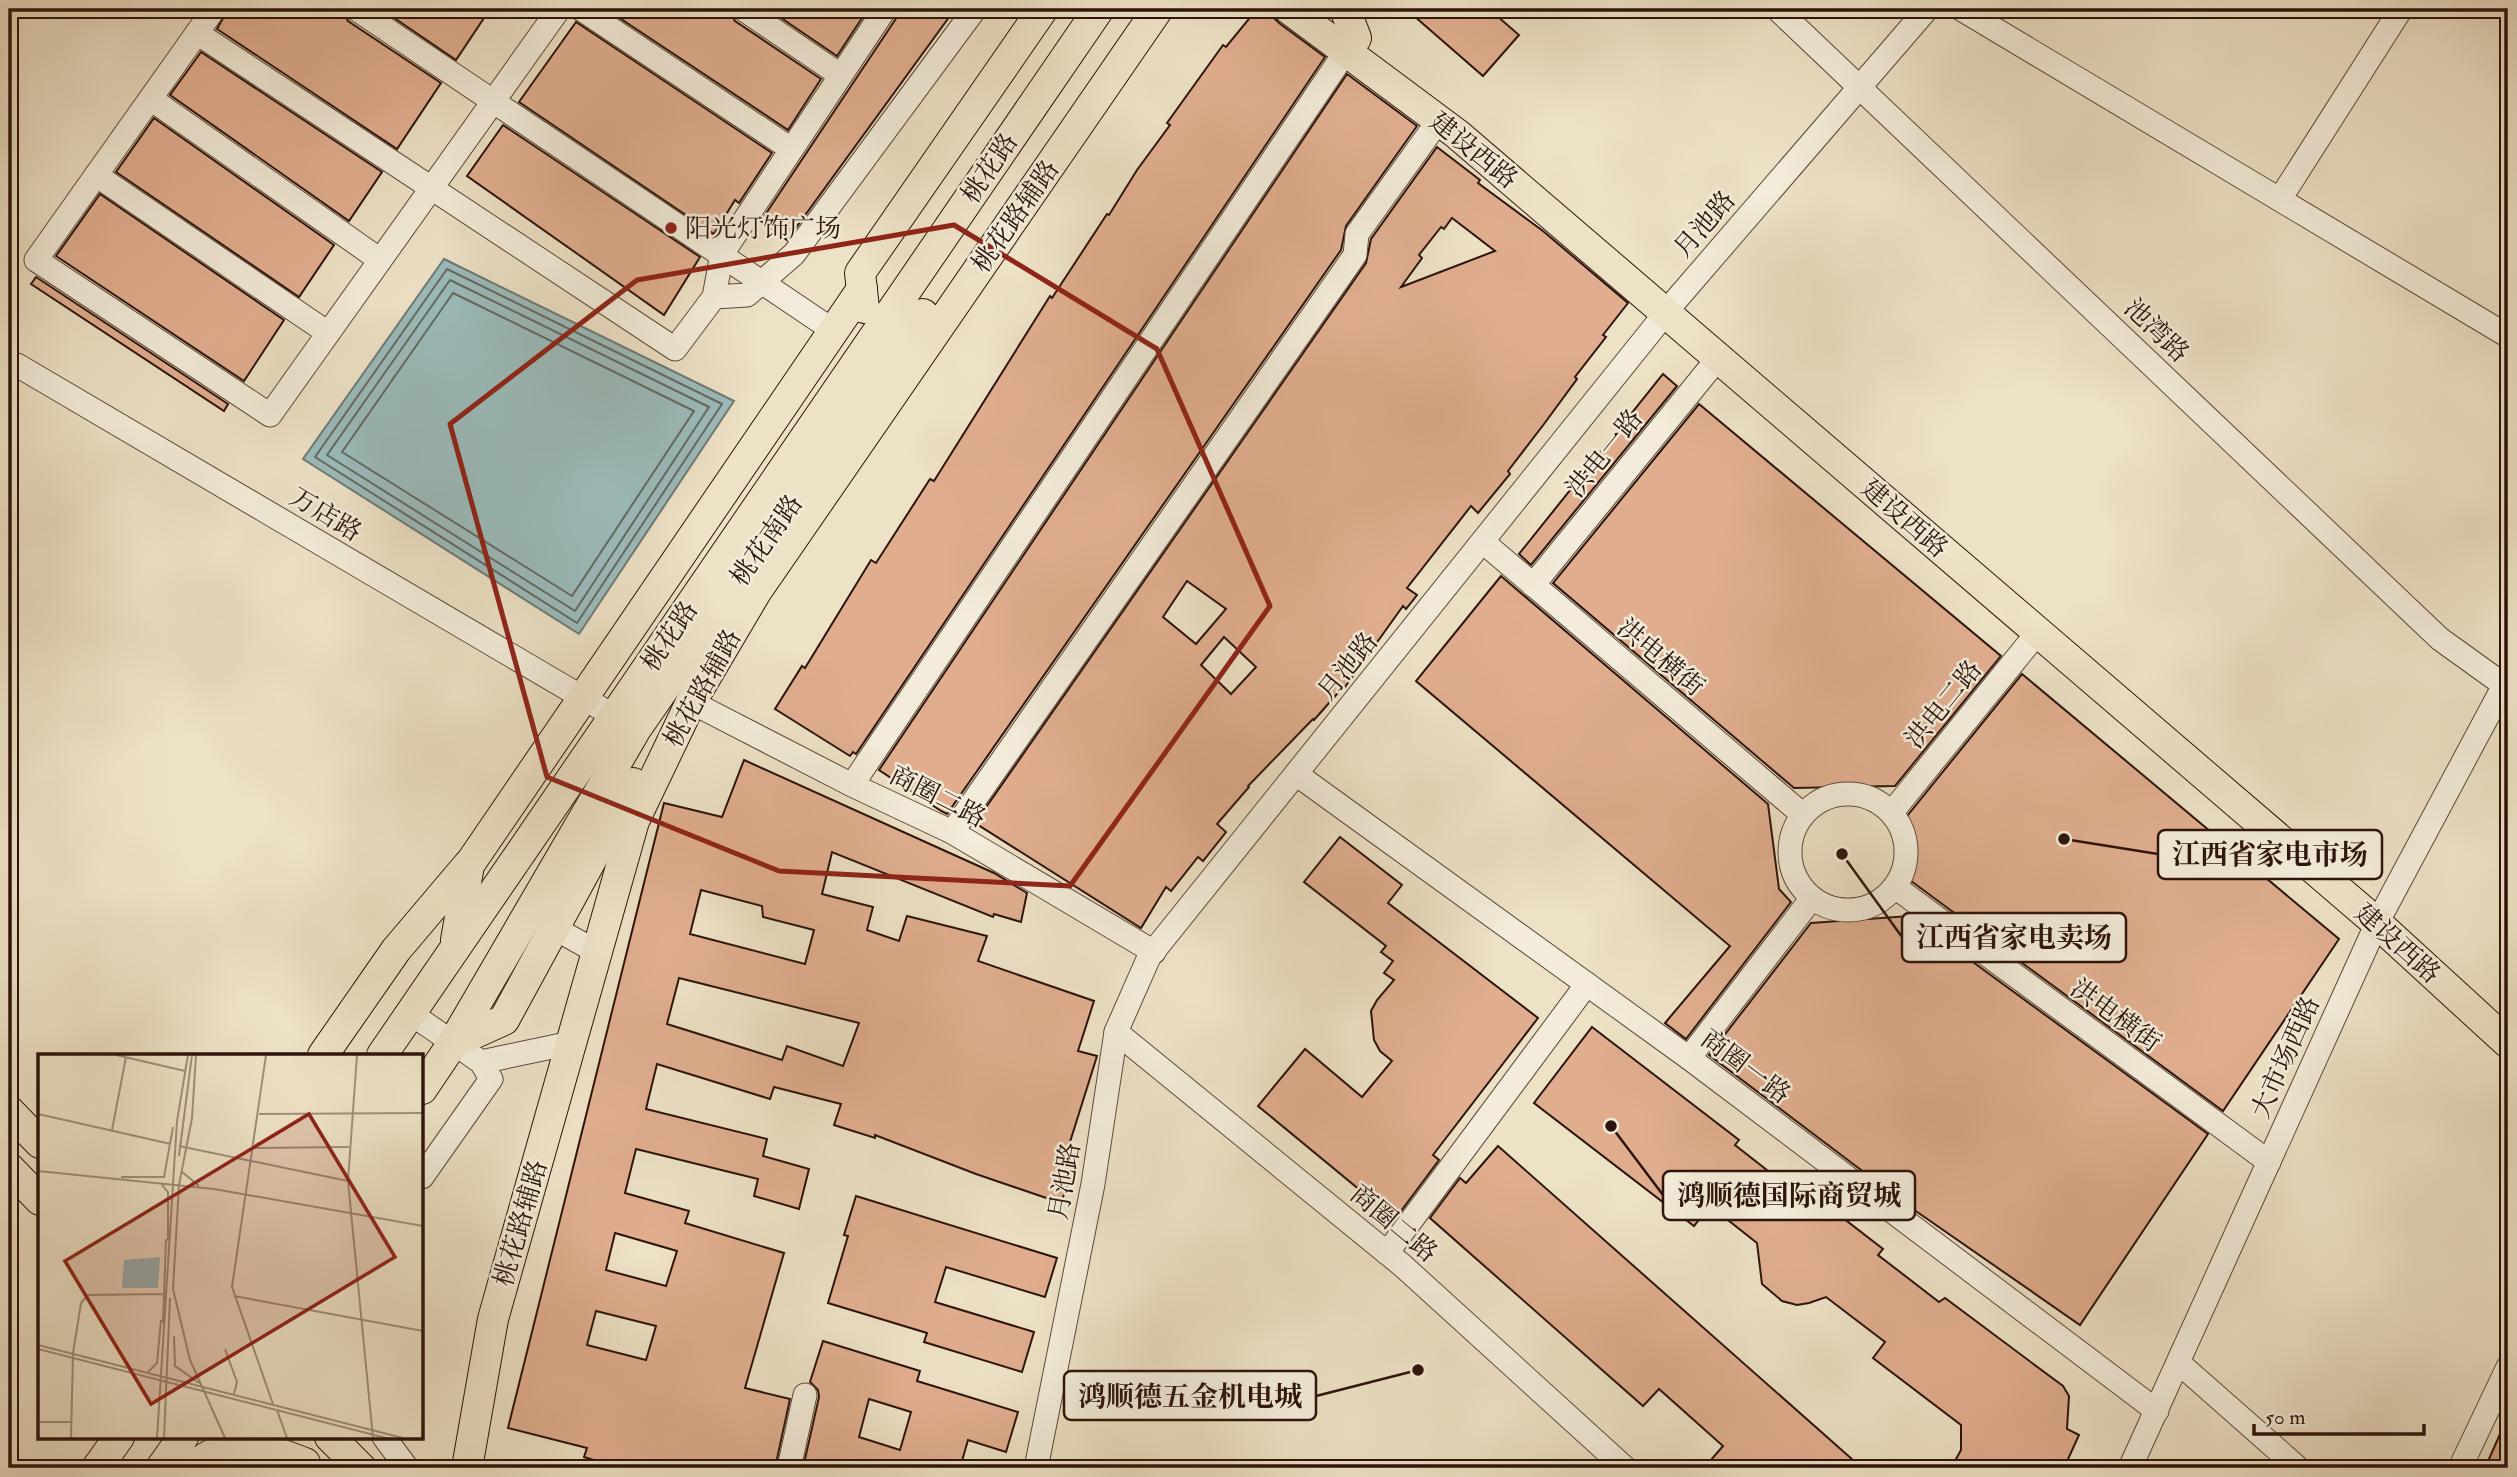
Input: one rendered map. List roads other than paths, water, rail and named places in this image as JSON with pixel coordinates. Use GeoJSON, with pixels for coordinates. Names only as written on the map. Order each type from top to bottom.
{"type":"FeatureCollection","features":[{"type":"Feature","properties":{"kind":"main road"},"geometry":{"type":"LineString","coordinates":[[453,1043],[504,1020],[630,789],[879,353],[860,273],[1043,9]]}},
{"type":"Feature","properties":{"kind":"main road","name":"桃花路"},"geometry":{"type":"LineString","coordinates":[[383,1054],[614,716],[879,353],[1099,9]]}},
{"type":"Feature","properties":{"kind":"main road","name":"桃花南路"},"geometry":{"type":"LineString","coordinates":[[424,1086],[453,1043],[636,729],[879,353],[1140,9]]}},
{"type":"Feature","properties":{"kind":"main road","name":"桃花路辅路"},"geometry":{"type":"LineString","coordinates":[[467,1468],[493,1319],[635,821],[691,702],[756,592],[1158,9]]}},
{"type":"Feature","properties":{"kind":"main road","name":"建设西路"},"geometry":{"type":"LineString","coordinates":[[1289,9],[1351,45],[1468,121],[1671,306],[2381,916],[2508,1043]]}},
{"type":"Feature","properties":{"kind":"main road","name":"建设西路"},"geometry":{"type":"LineString","coordinates":[[1317,9],[1351,45],[1439,120],[1671,306],[1718,357],[2038,632],[2508,1020]]}},
{"type":"Feature","properties":{"kind":"main road"},"geometry":{"type":"LineString","coordinates":[[1345,9],[1351,45]]}},
{"type":"Feature","properties":{"kind":"main road"},"geometry":{"type":"LineString","coordinates":[[324,1054],[396,950],[469,864],[862,289]]}},
{"type":"Feature","properties":{"kind":"main road"},"geometry":{"type":"LineString","coordinates":[[454,950],[469,864]]}},
{"type":"Feature","properties":{"kind":"main road"},"geometry":{"type":"LineString","coordinates":[[9,1111],[38,1141]]}},
{"type":"Feature","properties":{"kind":"main road"},"geometry":{"type":"LineString","coordinates":[[9,1168],[38,1198]]}},
{"type":"Feature","properties":{"kind":"main road"},"geometry":{"type":"LineString","coordinates":[[97,1468],[118,1438]]}},
{"type":"Feature","properties":{"kind":"main road"},"geometry":{"type":"LineString","coordinates":[[161,1468],[182,1438]]}},
{"type":"Feature","properties":{"kind":"main road"},"geometry":{"type":"LineString","coordinates":[[279,1438],[307,1466]]}},
{"type":"Feature","properties":{"kind":"main road"},"geometry":{"type":"LineString","coordinates":[[331,1438],[361,1468]]}},
{"type":"Feature","properties":{"kind":"main road"},"geometry":{"type":"LineString","coordinates":[[190,1468],[233,1446],[249,1443],[307,1466]]}},
{"type":"Feature","properties":{"kind":"street"},"geometry":{"type":"LineString","coordinates":[[214,9],[36,260],[270,415],[559,9]]}},
{"type":"Feature","properties":{"kind":"street"},"geometry":{"type":"LineString","coordinates":[[356,9],[834,331]]}},
{"type":"Feature","properties":{"kind":"street"},"geometry":{"type":"LineString","coordinates":[[582,9],[791,149]]}},
{"type":"Feature","properties":{"kind":"street"},"geometry":{"type":"LineString","coordinates":[[743,9],[840,75]]}},
{"type":"Feature","properties":{"kind":"street"},"geometry":{"type":"LineString","coordinates":[[197,33],[675,349],[714,298],[722,254],[884,9]]}},
{"type":"Feature","properties":{"kind":"street"},"geometry":{"type":"LineString","coordinates":[[714,298],[747,295],[794,254],[975,9]]}},
{"type":"Feature","properties":{"kind":"street","name":"池湾路"},"geometry":{"type":"LineString","coordinates":[[1777,9],[2440,639],[2506,681]]}},
{"type":"Feature","properties":{"kind":"street","name":"月池路"},"geometry":{"type":"LineString","coordinates":[[1036,1468],[1093,1184],[1116,1032],[1154,952],[1671,306],[1927,9]]}},
{"type":"Feature","properties":{"kind":"street"},"geometry":{"type":"LineString","coordinates":[[1961,9],[2508,336]]}},
{"type":"Feature","properties":{"kind":"street"},"geometry":{"type":"LineString","coordinates":[[2280,200],[2400,9]]}},
{"type":"Feature","properties":{"kind":"street"},"geometry":{"type":"LineString","coordinates":[[852,785],[1351,45]]}},
{"type":"Feature","properties":{"kind":"street"},"geometry":{"type":"LineString","coordinates":[[150,99],[380,260]]}},
{"type":"Feature","properties":{"kind":"street"},"geometry":{"type":"LineString","coordinates":[[951,832],[1355,254],[1357,234],[1439,120]]}},
{"type":"Feature","properties":{"kind":"street"},"geometry":{"type":"LineString","coordinates":[[96,175],[328,333]]}},
{"type":"Feature","properties":{"kind":"street","name":"洪电一路"},"geometry":{"type":"LineString","coordinates":[[1533,585],[1718,357]]}},
{"type":"Feature","properties":{"kind":"street","name":"万店路"},"geometry":{"type":"LineString","coordinates":[[9,367],[17,365],[614,716]]}},
{"type":"Feature","properties":{"kind":"street","name":"洪电横街"},"geometry":{"type":"LineString","coordinates":[[1483,541],[1802,814]]}},
{"type":"Feature","properties":{"kind":"street","name":"洪电二路"},"geometry":{"type":"LineString","coordinates":[[1892,812],[2038,632]]}},
{"type":"Feature","properties":{"kind":"street","name":"大市场西路"},"geometry":{"type":"LineString","coordinates":[[2130,1468],[2381,916],[2506,681]]}},
{"type":"Feature","properties":{"kind":"street","name":"商圈二路"},"geometry":{"type":"LineString","coordinates":[[691,702],[852,785],[951,832],[1154,952]]}},
{"type":"Feature","properties":{"kind":"street","name":"商圈一路"},"geometry":{"type":"LineString","coordinates":[[1296,774],[1689,1058],[2157,1411]]}},
{"type":"Feature","properties":{"kind":"street"},"geometry":{"type":"LineString","coordinates":[[1856,793],[1876,800],[1892,812],[1903,829],[1907,849],[1905,869],[1895,887],[1882,900],[1865,908],[1847,910],[1828,907],[1812,898],[1799,884],[1791,867],[1789,849],[1793,830],[1802,814],[1818,801],[1836,794],[1856,793]]}},
{"type":"Feature","properties":{"kind":"street","name":"洪电横街"},"geometry":{"type":"LineString","coordinates":[[1895,887],[2269,1163]]}},
{"type":"Feature","properties":{"kind":"street"},"geometry":{"type":"LineString","coordinates":[[1689,1058],[1812,898]]}},
{"type":"Feature","properties":{"kind":"street"},"geometry":{"type":"LineString","coordinates":[[554,928],[597,952]]}},
{"type":"Feature","properties":{"kind":"street"},"geometry":{"type":"LineString","coordinates":[[1387,1253],[1587,984]]}},
{"type":"Feature","properties":{"kind":"street"},"geometry":{"type":"LineString","coordinates":[[410,1013],[481,1062],[491,1079],[424,1174]]}},
{"type":"Feature","properties":{"kind":"street","name":"商圈二路"},"geometry":{"type":"LineString","coordinates":[[1116,1032],[1387,1253],[1625,1468]]}},
{"type":"Feature","properties":{"kind":"street"},"geometry":{"type":"LineString","coordinates":[[481,1062],[571,1043]]}},
{"type":"Feature","properties":{"kind":"street"},"geometry":{"type":"LineString","coordinates":[[2179,1363],[2298,1468]]}},
{"type":"Feature","properties":{"kind":"street"},"geometry":{"type":"LineString","coordinates":[[2460,1468],[2501,1405],[2508,1367]]}},
{"type":"Feature","properties":{"kind":"street"},"geometry":{"type":"LineString","coordinates":[[789,1468],[805,1395]]}},
{"type":"Feature","properties":{"kind":"street"},"geometry":{"type":"LineString","coordinates":[[385,1438],[407,1468]]}},
{"type":"Feature","properties":{"kind":"water"},"geometry":{"type":"Polygon","coordinates":[[[444,259],[734,401],[579,634],[303,459],[444,259]]]}},
{"type":"Feature","properties":{"kind":"place","name":"阳光灯饰广场"},"geometry":{"type":"Point","coordinates":[671,228]}},
{"type":"Feature","properties":{"kind":"place","name":"江西省家电市场"},"geometry":{"type":"Point","coordinates":[2064,839]}},
{"type":"Feature","properties":{"kind":"place","name":"江西省家电卖场"},"geometry":{"type":"Point","coordinates":[1842,854]}},
{"type":"Feature","properties":{"kind":"place","name":"鸿顺德国际商贸城"},"geometry":{"type":"Point","coordinates":[1611,1126]}},
{"type":"Feature","properties":{"kind":"place","name":"鸿顺德五金机电城"},"geometry":{"type":"Point","coordinates":[1418,1370]}}]}
